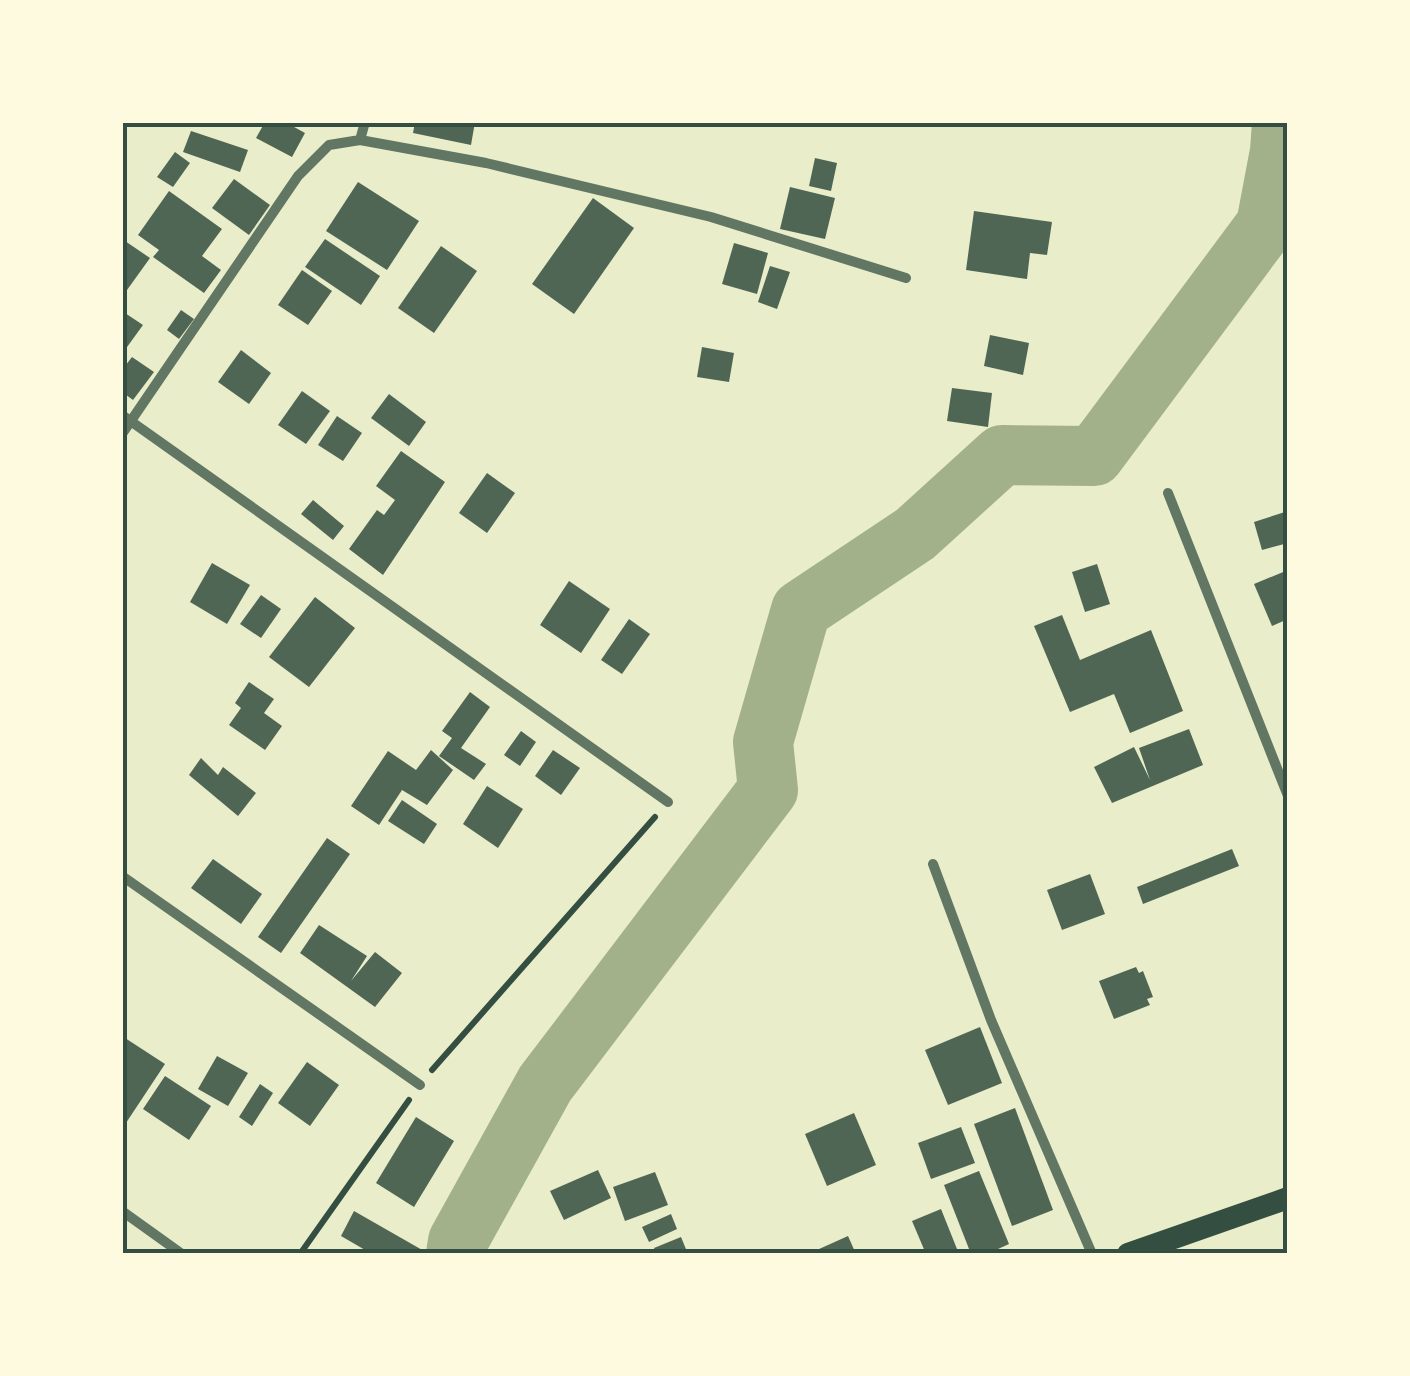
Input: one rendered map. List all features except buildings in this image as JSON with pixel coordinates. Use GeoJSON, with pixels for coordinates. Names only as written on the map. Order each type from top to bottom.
{"type":"FeatureCollection","features":[{"type":"Feature","properties":{"kind":"main road"},"geometry":{"type":"LineString","coordinates":[[1128,1254],[1288,1198]]}},
{"type":"Feature","properties":{"kind":"street"},"geometry":{"type":"LineString","coordinates":[[360,140],[365,122]]}},
{"type":"Feature","properties":{"kind":"street"},"geometry":{"type":"LineString","coordinates":[[122,434],[127,418],[298,176],[329,145],[360,140],[486,163],[711,217],[906,278]]}},
{"type":"Feature","properties":{"kind":"street"},"geometry":{"type":"LineString","coordinates":[[127,418],[668,802]]}},
{"type":"Feature","properties":{"kind":"street"},"geometry":{"type":"LineString","coordinates":[[1168,492],[1288,796]]}},
{"type":"Feature","properties":{"kind":"street"},"geometry":{"type":"LineString","coordinates":[[933,864],[991,1020],[1092,1254]]}},
{"type":"Feature","properties":{"kind":"street"},"geometry":{"type":"LineString","coordinates":[[122,876],[420,1085]]}},
{"type":"Feature","properties":{"kind":"street"},"geometry":{"type":"LineString","coordinates":[[122,1211],[182,1254]]}},
{"type":"Feature","properties":{"kind":"path"},"geometry":{"type":"LineString","coordinates":[[300,1254],[420,1085],[668,802]]}},
{"type":"Feature","properties":{"kind":"waterway"},"geometry":{"type":"LineString","coordinates":[[456,1254],[458,1241],[545,1084],[768,790],[763,742],[801,610],[915,534],[1002,455],[1094,456],[1266,225],[1282,122]]}}]}
